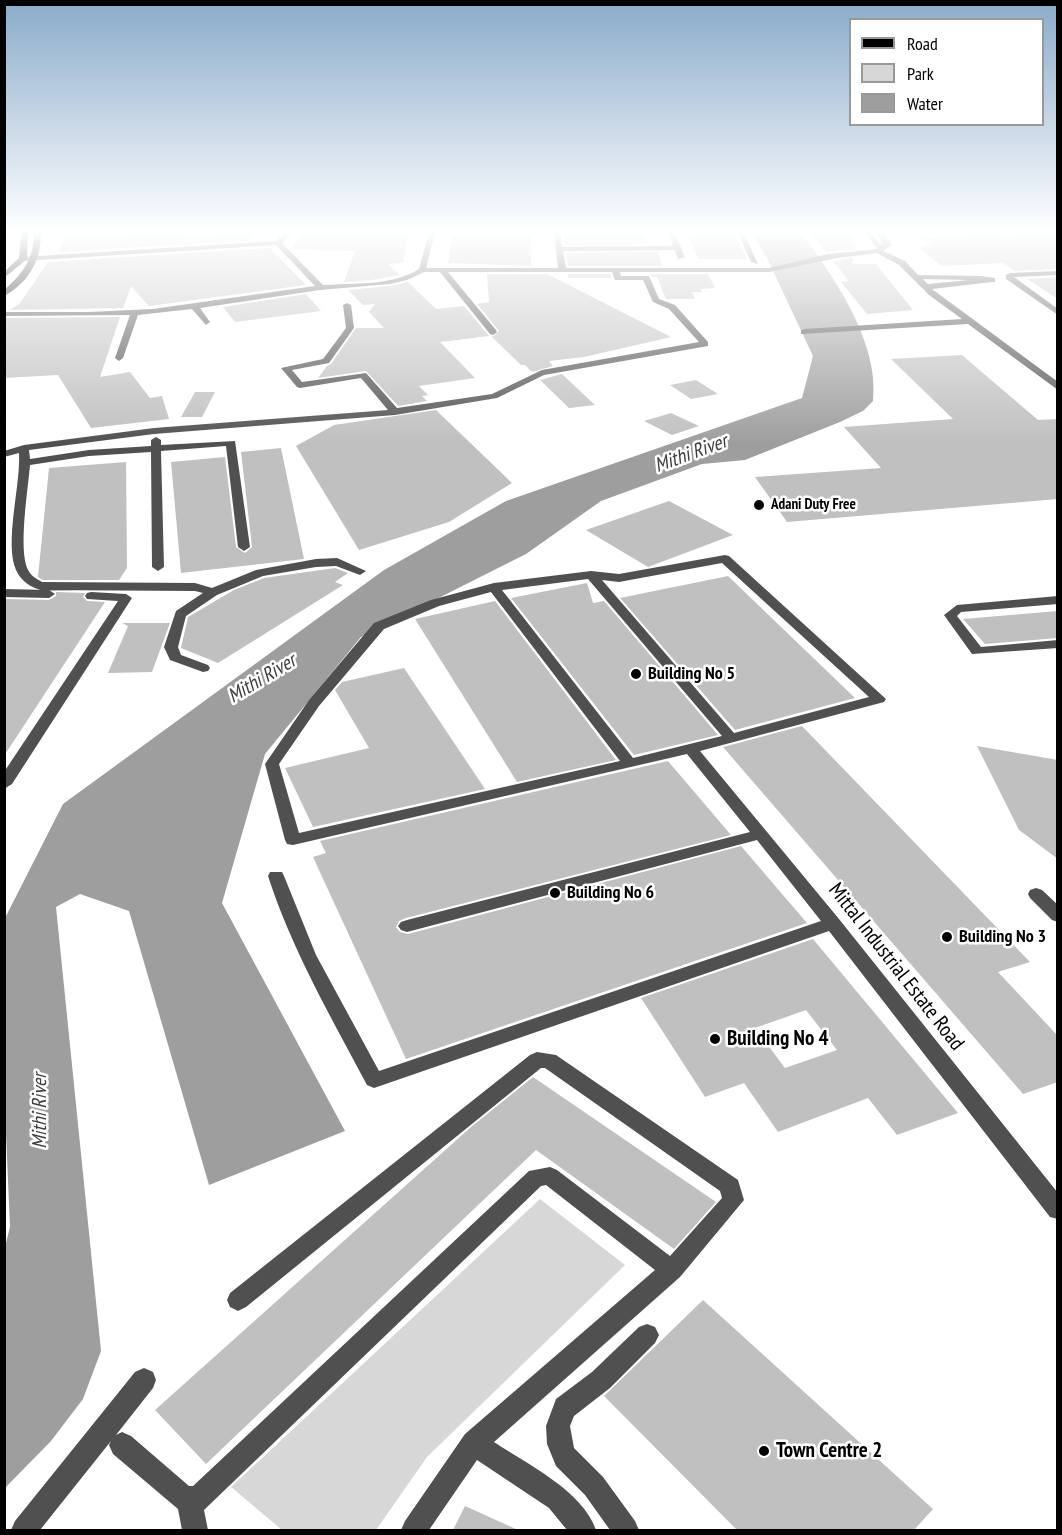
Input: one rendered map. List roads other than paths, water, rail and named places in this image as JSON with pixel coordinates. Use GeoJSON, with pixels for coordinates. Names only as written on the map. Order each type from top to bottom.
{"type":"FeatureCollection","features":[{"type":"Feature","properties":{"kind":"street"},"geometry":{"type":"LineString","coordinates":[[4,315],[66,316],[135,312],[232,301]]}},
{"type":"Feature","properties":{"kind":"street"},"geometry":{"type":"LineString","coordinates":[[466,301],[493,332]]}},
{"type":"Feature","properties":{"kind":"street"},"geometry":{"type":"LineString","coordinates":[[4,454],[24,448],[154,431],[394,412],[495,396],[542,373],[705,344],[672,306],[658,301]]}},
{"type":"Feature","properties":{"kind":"street"},"geometry":{"type":"LineString","coordinates":[[944,301],[1058,387]]}},
{"type":"Feature","properties":{"kind":"street"},"geometry":{"type":"LineString","coordinates":[[1042,301],[1058,313]]}},
{"type":"Feature","properties":{"kind":"street"},"geometry":{"type":"LineString","coordinates":[[347,305],[350,328],[326,361],[286,368],[300,385],[363,375],[394,412]]}},
{"type":"Feature","properties":{"kind":"street"},"geometry":{"type":"LineString","coordinates":[[194,306],[206,322]]}},
{"type":"Feature","properties":{"kind":"street"},"geometry":{"type":"LineString","coordinates":[[119,358],[134,332],[135,312]]}},
{"type":"Feature","properties":{"kind":"street"},"geometry":{"type":"LineString","coordinates":[[804,332],[970,321]]}},
{"type":"Feature","properties":{"kind":"street"},"geometry":{"type":"LineString","coordinates":[[154,431],[157,449],[158,567]]}},
{"type":"Feature","properties":{"kind":"street"},"geometry":{"type":"LineString","coordinates":[[25,463],[89,453],[231,443],[244,547]]}},
{"type":"Feature","properties":{"kind":"street"},"geometry":{"type":"LineString","coordinates":[[24,448],[19,550],[21,570],[33,584],[195,587],[213,592]]}},
{"type":"Feature","properties":{"kind":"street"},"geometry":{"type":"LineString","coordinates":[[725,559],[879,699],[731,738],[694,752],[629,763],[293,840],[272,765],[314,703],[379,626],[435,603],[494,587],[591,575],[619,578],[725,559]]}},
{"type":"Feature","properties":{"kind":"street"},"geometry":{"type":"LineString","coordinates":[[203,668],[175,657],[171,646],[180,614],[213,592],[260,573],[316,563],[337,562],[360,571]]}},
{"type":"Feature","properties":{"kind":"street"},"geometry":{"type":"LineString","coordinates":[[591,575],[731,738]]}},
{"type":"Feature","properties":{"kind":"street"},"geometry":{"type":"LineString","coordinates":[[494,587],[629,763]]}},
{"type":"Feature","properties":{"kind":"street"},"geometry":{"type":"LineString","coordinates":[[4,593],[126,598],[11,764],[4,784]]}},
{"type":"Feature","properties":{"kind":"street"},"geometry":{"type":"LineString","coordinates":[[1058,600],[957,609],[950,615],[977,651],[1058,644]]}},
{"type":"Feature","properties":{"kind":"street","name":"Mittal Industrial Estate Road"},"geometry":{"type":"LineString","coordinates":[[694,752],[833,923],[1058,1210]]}},
{"type":"Feature","properties":{"kind":"street"},"geometry":{"type":"LineString","coordinates":[[407,926],[761,834]]}},
{"type":"Feature","properties":{"kind":"street"},"geometry":{"type":"LineString","coordinates":[[276,876],[285,906],[374,1080],[833,923]]}},
{"type":"Feature","properties":{"kind":"street"},"geometry":{"type":"LineString","coordinates":[[1036,894],[1058,916]]}},
{"type":"Feature","properties":{"kind":"street"},"geometry":{"type":"LineString","coordinates":[[238,1300],[537,1060],[549,1060],[730,1186],[733,1200],[672,1270],[474,1443],[414,1530]]}},
{"type":"Feature","properties":{"kind":"street"},"geometry":{"type":"LineString","coordinates":[[122,1445],[183,1498],[198,1500],[536,1177],[550,1176],[672,1270]]}},
{"type":"Feature","properties":{"kind":"street"},"geometry":{"type":"LineString","coordinates":[[626,1530],[594,1486],[565,1457],[560,1444],[558,1426],[566,1408],[601,1380],[647,1335]]}},
{"type":"Feature","properties":{"kind":"street"},"geometry":{"type":"LineString","coordinates":[[24,1530],[144,1380]]}},
{"type":"Feature","properties":{"kind":"street"},"geometry":{"type":"LineString","coordinates":[[474,1443],[558,1499],[583,1530]]}},
{"type":"Feature","properties":{"kind":"street"},"geometry":{"type":"LineString","coordinates":[[189,1499],[195,1530]]}},
{"type":"Feature","properties":{"kind":"water","name":"Mithi River"},"geometry":{"type":"Polygon","coordinates":[[[787,301],[846,301],[862,333],[869,356],[873,379],[873,401],[863,411],[840,422],[745,460],[702,464],[601,501],[526,554],[361,637],[265,754],[222,903],[345,1131],[209,1185],[129,911],[80,894],[56,907],[101,1351],[83,1399],[51,1441],[5,1488],[4,1251],[10,1227],[4,1088],[4,920],[63,804],[384,570],[506,501],[802,398],[813,356],[787,301]]]}},
{"type":"Feature","properties":{"kind":"place","name":"Adani Duty Free"},"geometry":{"type":"Point","coordinates":[759,505]}},
{"type":"Feature","properties":{"kind":"place","name":"Building No 5"},"geometry":{"type":"Point","coordinates":[636,674]}},
{"type":"Feature","properties":{"kind":"place","name":"Building No 6"},"geometry":{"type":"Point","coordinates":[555,893]}},
{"type":"Feature","properties":{"kind":"place","name":"Building No 3"},"geometry":{"type":"Point","coordinates":[947,937]}},
{"type":"Feature","properties":{"kind":"place","name":"Building No 4"},"geometry":{"type":"Point","coordinates":[715,1039]}},
{"type":"Feature","properties":{"kind":"place","name":"Town Centre 2"},"geometry":{"type":"Point","coordinates":[764,1451]}}]}
